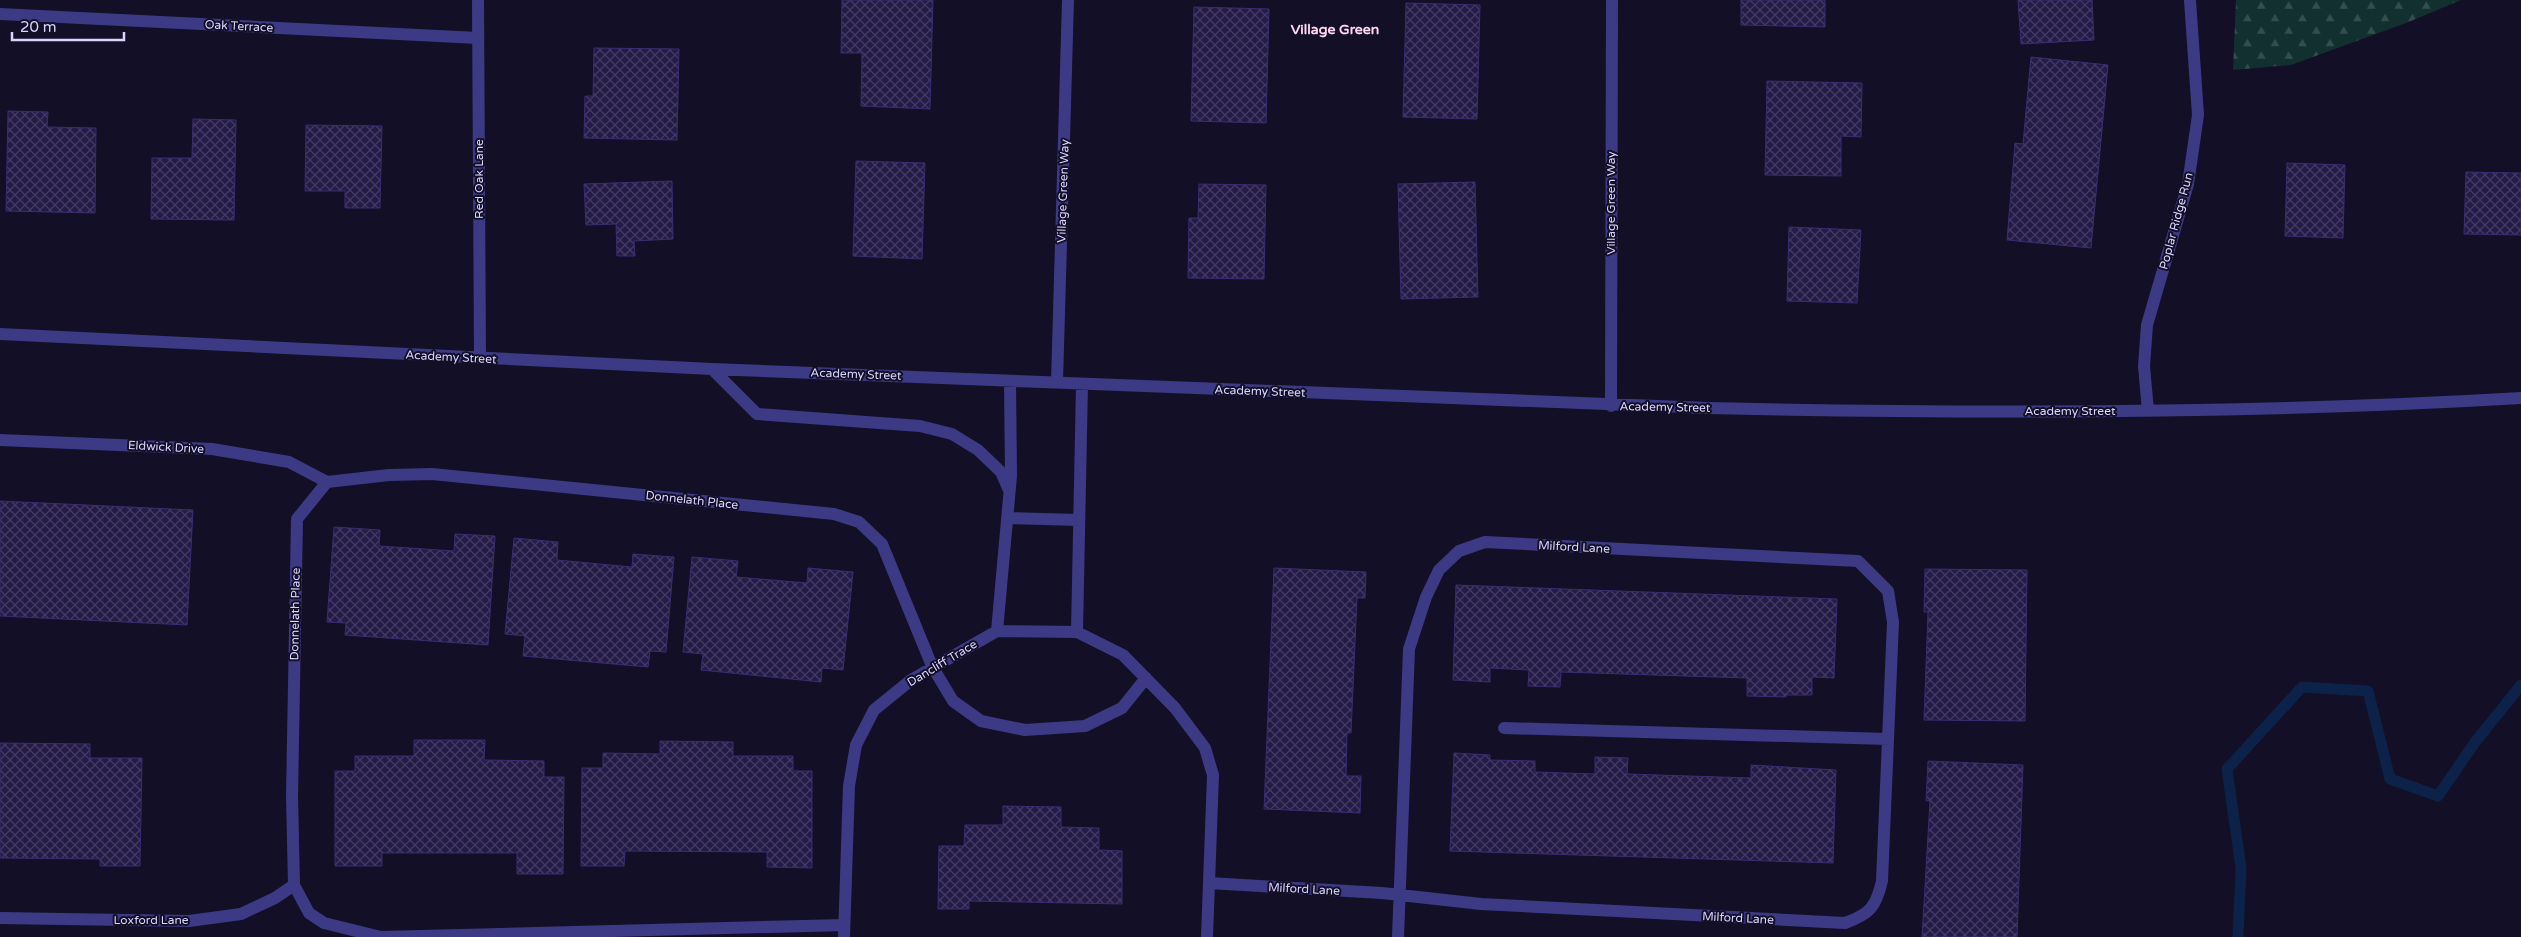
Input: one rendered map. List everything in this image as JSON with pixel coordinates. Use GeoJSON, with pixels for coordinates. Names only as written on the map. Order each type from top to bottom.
{"type":"FeatureCollection","features":[{"type":"Feature","properties":{"kind":"street","name":"Red Oak Lane"},"geometry":{"type":"LineString","coordinates":[[478,0],[480,358]]}},
{"type":"Feature","properties":{"kind":"street","name":"Village Green Way"},"geometry":{"type":"LineString","coordinates":[[1057,382],[1068,0]]}},
{"type":"Feature","properties":{"kind":"street","name":"Village Green Way"},"geometry":{"type":"LineString","coordinates":[[1611,406],[1612,0]]}},
{"type":"Feature","properties":{"kind":"street","name":"Poplar Ridge Run"},"geometry":{"type":"LineString","coordinates":[[2148,411],[2144,366],[2147,325],[2188,184],[2198,115],[2190,0]]}},
{"type":"Feature","properties":{"kind":"street","name":"Oak Terrace"},"geometry":{"type":"LineString","coordinates":[[0,14],[478,38]]}},
{"type":"Feature","properties":{"kind":"street","name":"Academy Street"},"geometry":{"type":"LineString","coordinates":[[0,334],[712,369],[1611,406],[1872,412],[2148,411],[2521,398]]}},
{"type":"Feature","properties":{"kind":"street"},"geometry":{"type":"LineString","coordinates":[[712,369],[757,414],[920,426],[952,434],[978,450],[996,467],[1001,472],[1010,490]]}},
{"type":"Feature","properties":{"kind":"street"},"geometry":{"type":"LineString","coordinates":[[1010,381],[1010,490],[997,631],[1077,632],[1123,655],[1175,708],[1205,748],[1213,775],[1206,937]]}},
{"type":"Feature","properties":{"kind":"street"},"geometry":{"type":"LineString","coordinates":[[1077,632],[1082,384]]}},
{"type":"Feature","properties":{"kind":"street","name":"Eldwick Drive"},"geometry":{"type":"LineString","coordinates":[[0,440],[212,449],[289,462],[327,482]]}},
{"type":"Feature","properties":{"kind":"street","name":"Donnelath Place"},"geometry":{"type":"LineString","coordinates":[[844,931],[381,937],[324,923],[309,913],[294,885],[292,796],[297,519],[327,482],[389,475],[432,474],[834,514],[859,522],[882,544],[932,666],[953,701],[981,722],[1024,730],[1085,726],[1122,708],[1146,678]]}},
{"type":"Feature","properties":{"kind":"street"},"geometry":{"type":"LineString","coordinates":[[1007,518],[1079,520]]}},
{"type":"Feature","properties":{"kind":"street","name":"Milford Lane"},"geometry":{"type":"LineString","coordinates":[[1209,883],[1399,895],[1481,904],[1846,923],[1865,916],[1878,897],[1882,881],[1893,622],[1888,591],[1858,561],[1485,542],[1459,551],[1439,570],[1426,597],[1409,649],[1399,895],[1398,937]]}},
{"type":"Feature","properties":{"kind":"street","name":"Dancliff Trace"},"geometry":{"type":"LineString","coordinates":[[844,931],[850,786],[856,745],[874,710],[911,680],[932,666],[997,631]]}},
{"type":"Feature","properties":{"kind":"street"},"geometry":{"type":"LineString","coordinates":[[1504,728],[1888,739]]}},
{"type":"Feature","properties":{"kind":"street","name":"Loxford Lane"},"geometry":{"type":"LineString","coordinates":[[0,918],[189,921],[240,914],[275,898],[294,885]]}},
{"type":"Feature","properties":{"kind":"green space"},"geometry":{"type":"Polygon","coordinates":[[[2236,0],[2461,0],[2406,23],[2291,65],[2233,70],[2236,0]]]}},
{"type":"Feature","properties":{"kind":"building"},"geometry":{"type":"Polygon","coordinates":[[[842,0],[933,0],[930,109],[861,106],[862,53],[841,53],[842,0]]]}},
{"type":"Feature","properties":{"kind":"building"},"geometry":{"type":"Polygon","coordinates":[[[1741,0],[1825,0],[1825,27],[1741,25],[1741,0]]]}},
{"type":"Feature","properties":{"kind":"building"},"geometry":{"type":"Polygon","coordinates":[[[2018,0],[2092,0],[2094,40],[2021,44],[2018,0]]]}},
{"type":"Feature","properties":{"kind":"building"},"geometry":{"type":"Polygon","coordinates":[[[1406,3],[1480,5],[1477,119],[1403,117],[1406,3]]]}},
{"type":"Feature","properties":{"kind":"building"},"geometry":{"type":"Polygon","coordinates":[[[1194,7],[1269,9],[1266,123],[1191,121],[1194,7]]]}},
{"type":"Feature","properties":{"kind":"building"},"geometry":{"type":"Polygon","coordinates":[[[594,48],[679,49],[677,140],[584,138],[585,96],[593,96],[594,48]]]}},
{"type":"Feature","properties":{"kind":"building"},"geometry":{"type":"Polygon","coordinates":[[[2031,57],[2108,65],[2091,248],[2007,240],[2015,143],[2023,144],[2031,57]]]}},
{"type":"Feature","properties":{"kind":"building"},"geometry":{"type":"Polygon","coordinates":[[[1767,81],[1862,83],[1861,137],[1841,136],[1841,176],[1765,175],[1767,81]]]}},
{"type":"Feature","properties":{"kind":"building"},"geometry":{"type":"Polygon","coordinates":[[[8,111],[48,112],[47,127],[96,128],[95,213],[6,211],[8,111]]]}},
{"type":"Feature","properties":{"kind":"building"},"geometry":{"type":"Polygon","coordinates":[[[193,119],[236,120],[234,220],[151,219],[152,158],[192,158],[193,119]]]}},
{"type":"Feature","properties":{"kind":"building"},"geometry":{"type":"Polygon","coordinates":[[[306,125],[382,126],[380,208],[345,208],[345,191],[305,191],[306,125]]]}},
{"type":"Feature","properties":{"kind":"building"},"geometry":{"type":"Polygon","coordinates":[[[856,161],[925,163],[922,259],[853,256],[856,161]]]}},
{"type":"Feature","properties":{"kind":"building"},"geometry":{"type":"Polygon","coordinates":[[[2287,163],[2345,165],[2343,238],[2285,236],[2287,163]]]}},
{"type":"Feature","properties":{"kind":"building"},"geometry":{"type":"Polygon","coordinates":[[[2466,172],[2521,173],[2521,235],[2464,234],[2466,172]]]}},
{"type":"Feature","properties":{"kind":"building"},"geometry":{"type":"Polygon","coordinates":[[[672,181],[673,239],[634,241],[635,256],[617,256],[616,224],[586,225],[584,184],[672,181]]]}},
{"type":"Feature","properties":{"kind":"building"},"geometry":{"type":"Polygon","coordinates":[[[1475,182],[1478,297],[1401,299],[1398,184],[1475,182]]]}},
{"type":"Feature","properties":{"kind":"building"},"geometry":{"type":"Polygon","coordinates":[[[1199,184],[1266,185],[1264,279],[1188,278],[1189,218],[1198,218],[1199,184]]]}},
{"type":"Feature","properties":{"kind":"building"},"geometry":{"type":"Polygon","coordinates":[[[1789,227],[1861,230],[1857,303],[1787,301],[1789,227]]]}},
{"type":"Feature","properties":{"kind":"building"},"geometry":{"type":"Polygon","coordinates":[[[0,501],[193,510],[187,625],[0,616],[0,501]]]}},
{"type":"Feature","properties":{"kind":"building"},"geometry":{"type":"Polygon","coordinates":[[[334,527],[380,530],[379,546],[454,551],[455,534],[495,536],[488,645],[345,635],[346,623],[327,622],[334,527]]]}},
{"type":"Feature","properties":{"kind":"building"},"geometry":{"type":"Polygon","coordinates":[[[514,538],[558,542],[557,560],[632,567],[633,554],[674,557],[666,652],[650,651],[648,667],[523,656],[525,636],[505,634],[514,538]]]}},
{"type":"Feature","properties":{"kind":"building"},"geometry":{"type":"Polygon","coordinates":[[[692,557],[738,561],[736,577],[807,583],[808,568],[853,572],[843,670],[822,668],[821,682],[701,670],[703,654],[683,652],[692,557]]]}},
{"type":"Feature","properties":{"kind":"building"},"geometry":{"type":"Polygon","coordinates":[[[1274,568],[1366,572],[1365,598],[1357,598],[1351,733],[1347,733],[1346,776],[1361,776],[1360,813],[1264,809],[1274,568]]]}},
{"type":"Feature","properties":{"kind":"building"},"geometry":{"type":"Polygon","coordinates":[[[1925,569],[2027,570],[2025,721],[1924,720],[1928,612],[1924,612],[1925,569]]]}},
{"type":"Feature","properties":{"kind":"building"},"geometry":{"type":"Polygon","coordinates":[[[1456,585],[1837,599],[1834,678],[1812,677],[1812,695],[1786,695],[1786,697],[1747,696],[1747,678],[1561,672],[1560,687],[1528,686],[1529,670],[1490,668],[1490,682],[1453,680],[1456,585]]]}},
{"type":"Feature","properties":{"kind":"building"},"geometry":{"type":"Polygon","coordinates":[[[414,740],[485,740],[484,760],[544,761],[544,777],[564,777],[563,874],[517,874],[517,853],[382,853],[382,866],[335,866],[335,771],[355,771],[355,756],[414,756],[414,740]]]}},
{"type":"Feature","properties":{"kind":"building"},"geometry":{"type":"Polygon","coordinates":[[[660,741],[733,742],[733,756],[793,756],[793,771],[812,771],[812,868],[767,867],[767,852],[625,851],[624,866],[581,866],[582,768],[603,768],[603,753],[660,754],[660,741]]]}},
{"type":"Feature","properties":{"kind":"building"},"geometry":{"type":"Polygon","coordinates":[[[0,743],[90,744],[90,758],[142,758],[140,866],[100,866],[100,859],[0,858],[0,743]]]}},
{"type":"Feature","properties":{"kind":"building"},"geometry":{"type":"Polygon","coordinates":[[[1454,753],[1490,755],[1490,760],[1535,761],[1535,772],[1595,774],[1595,757],[1628,758],[1627,774],[1751,778],[1751,765],[1836,770],[1833,863],[1450,851],[1454,753]]]}},
{"type":"Feature","properties":{"kind":"building"},"geometry":{"type":"Polygon","coordinates":[[[1928,761],[2023,765],[2017,937],[1922,937],[1930,801],[1926,801],[1928,761]]]}},
{"type":"Feature","properties":{"kind":"building"},"geometry":{"type":"Polygon","coordinates":[[[1003,806],[1061,807],[1061,827],[1099,828],[1099,850],[1122,851],[1122,904],[969,901],[969,909],[938,909],[939,846],[964,846],[965,825],[1003,825],[1003,806]]]}},
{"type":"Feature","properties":{"kind":"waterway"},"geometry":{"type":"LineString","coordinates":[[2238,937],[2241,868],[2227,769],[2302,687],[2368,691],[2390,779],[2438,796],[2476,741],[2521,685]]}},
{"type":"Feature","properties":{"kind":"district","name":"Village Green"},"geometry":{"type":"Point","coordinates":[1335,29]}}]}
